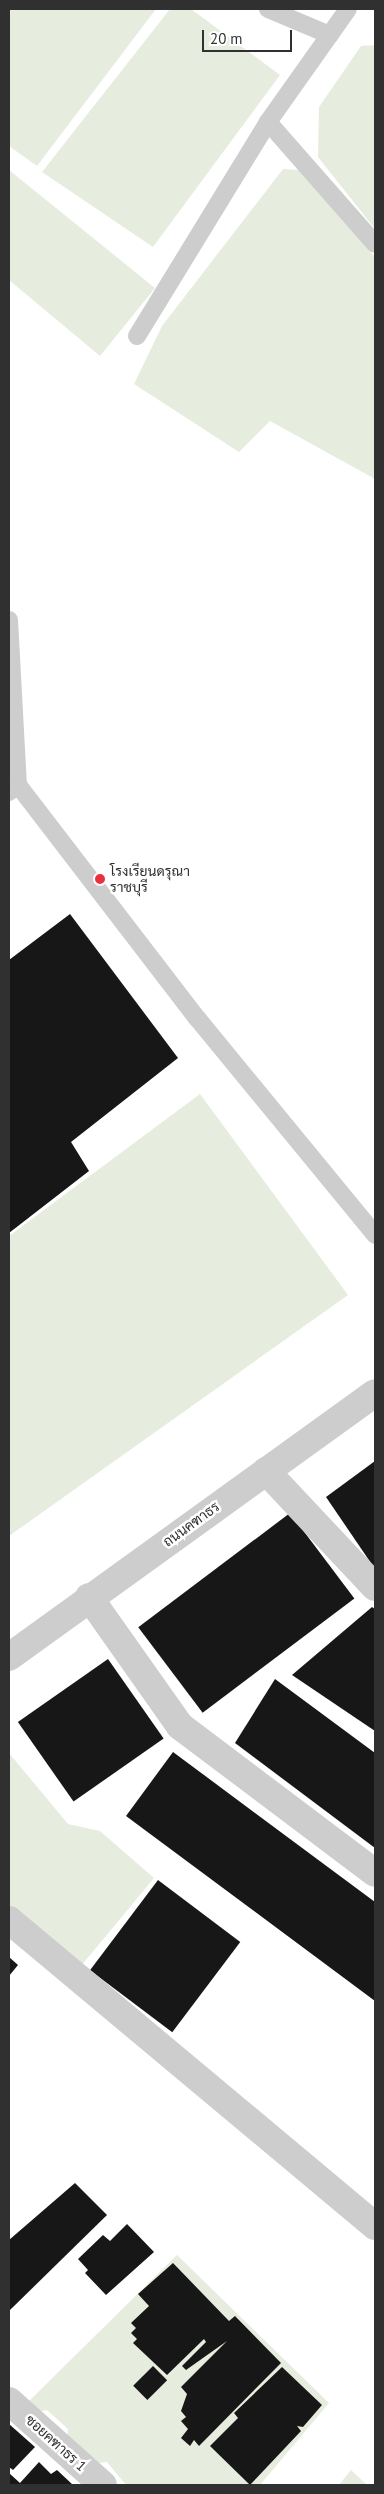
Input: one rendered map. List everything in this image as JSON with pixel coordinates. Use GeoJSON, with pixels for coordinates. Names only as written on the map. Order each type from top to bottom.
{"type":"FeatureCollection","features":[{"type":"Feature","properties":{"kind":"street","name":"ถนนคฑาธร"},"geometry":{"type":"LineString","coordinates":[[9,1657],[375,1393]]}},
{"type":"Feature","properties":{"kind":"street"},"geometry":{"type":"LineString","coordinates":[[266,1471],[375,1588]]}},
{"type":"Feature","properties":{"kind":"street"},"geometry":{"type":"LineString","coordinates":[[89,1598],[180,1726],[375,1874]]}},
{"type":"Feature","properties":{"kind":"street"},"geometry":{"type":"LineString","coordinates":[[9,1920],[375,2226]]}},
{"type":"Feature","properties":{"kind":"street","name":"ซอยคฑาธร 1"},"geometry":{"type":"LineString","coordinates":[[9,2401],[103,2485]]}},
{"type":"Feature","properties":{"kind":"lane"},"geometry":{"type":"LineString","coordinates":[[268,9],[330,35]]}},
{"type":"Feature","properties":{"kind":"lane"},"geometry":{"type":"LineString","coordinates":[[136,336],[268,122],[348,9]]}},
{"type":"Feature","properties":{"kind":"lane"},"geometry":{"type":"LineString","coordinates":[[268,122],[375,244]]}},
{"type":"Feature","properties":{"kind":"lane"},"geometry":{"type":"LineString","coordinates":[[9,620],[13,789],[197,1018],[375,1234]]}},
{"type":"Feature","properties":{"kind":"green space"},"geometry":{"type":"Polygon","coordinates":[[[9,9],[156,9],[37,166],[9,146],[9,9]]]}},
{"type":"Feature","properties":{"kind":"green space"},"geometry":{"type":"Polygon","coordinates":[[[170,9],[191,9],[280,75],[153,247],[42,172],[170,9]]]}},
{"type":"Feature","properties":{"kind":"green space"},"geometry":{"type":"Polygon","coordinates":[[[375,45],[375,229],[318,157],[319,107],[361,46],[375,45]]]}},
{"type":"Feature","properties":{"kind":"green space"},"geometry":{"type":"Polygon","coordinates":[[[283,169],[300,170],[375,257],[375,479],[270,421],[239,452],[134,384],[162,326],[283,169]]]}},
{"type":"Feature","properties":{"kind":"green space"},"geometry":{"type":"Polygon","coordinates":[[[9,170],[155,288],[100,356],[9,280],[9,170]]]}},
{"type":"Feature","properties":{"kind":"green space"},"geometry":{"type":"Polygon","coordinates":[[[200,1094],[348,1295],[9,1536],[9,1236],[200,1094]]]}},
{"type":"Feature","properties":{"kind":"green space"},"geometry":{"type":"Polygon","coordinates":[[[9,1753],[68,1824],[100,1831],[154,1878],[81,1966],[9,1906],[9,1753]]]}},
{"type":"Feature","properties":{"kind":"green space"},"geometry":{"type":"Polygon","coordinates":[[[177,2255],[329,2403],[260,2485],[126,2485],[107,2462],[98,2463],[67,2440],[68,2429],[47,2410],[36,2412],[26,2404],[177,2255]]]}},
{"type":"Feature","properties":{"kind":"green space"},"geometry":{"type":"Polygon","coordinates":[[[351,2470],[367,2485],[339,2485],[351,2470]]]}},
{"type":"Feature","properties":{"kind":"building"},"geometry":{"type":"Polygon","coordinates":[[[70,914],[178,1058],[71,1142],[89,1171],[9,1233],[9,960],[70,914]]]}},
{"type":"Feature","properties":{"kind":"building"},"geometry":{"type":"Polygon","coordinates":[[[375,1461],[375,1569],[326,1497],[375,1461]]]}},
{"type":"Feature","properties":{"kind":"building"},"geometry":{"type":"Polygon","coordinates":[[[290,1513],[354,1598],[203,1713],[138,1627],[290,1513]]]}},
{"type":"Feature","properties":{"kind":"building"},"geometry":{"type":"Polygon","coordinates":[[[372,1607],[375,1609],[375,1731],[292,1675],[372,1607]]]}},
{"type":"Feature","properties":{"kind":"building"},"geometry":{"type":"Polygon","coordinates":[[[108,1659],[164,1738],[74,1802],[18,1722],[108,1659]]]}},
{"type":"Feature","properties":{"kind":"building"},"geometry":{"type":"Polygon","coordinates":[[[275,1679],[375,1753],[375,1848],[235,1743],[275,1679]]]}},
{"type":"Feature","properties":{"kind":"building"},"geometry":{"type":"Polygon","coordinates":[[[173,1752],[375,1902],[375,2001],[126,1816],[173,1752]]]}},
{"type":"Feature","properties":{"kind":"building"},"geometry":{"type":"Polygon","coordinates":[[[158,1880],[240,1942],[172,2032],[90,1970],[158,1880]]]}},
{"type":"Feature","properties":{"kind":"building"},"geometry":{"type":"Polygon","coordinates":[[[9,1957],[18,1965],[9,1976],[9,1957]]]}},
{"type":"Feature","properties":{"kind":"building"},"geometry":{"type":"Polygon","coordinates":[[[75,2183],[107,2215],[9,2311],[9,2240],[75,2183]]]}},
{"type":"Feature","properties":{"kind":"building"},"geometry":{"type":"Polygon","coordinates":[[[127,2224],[154,2252],[106,2295],[85,2273],[88,2270],[78,2259],[103,2235],[110,2241],[127,2224]]]}},
{"type":"Feature","properties":{"kind":"building"},"geometry":{"type":"Polygon","coordinates":[[[173,2263],[229,2321],[235,2316],[281,2363],[199,2446],[194,2440],[190,2446],[181,2438],[188,2429],[181,2421],[186,2417],[181,2411],[187,2394],[181,2387],[227,2341],[186,2370],[182,2366],[206,2342],[204,2339],[167,2375],[133,2343],[137,2339],[131,2333],[136,2328],[131,2323],[149,2306],[138,2294],[173,2263]]]}},
{"type":"Feature","properties":{"kind":"building"},"geometry":{"type":"Polygon","coordinates":[[[153,2366],[167,2380],[147,2400],[133,2386],[153,2366]]]}},
{"type":"Feature","properties":{"kind":"building"},"geometry":{"type":"Polygon","coordinates":[[[282,2367],[322,2405],[303,2427],[297,2426],[301,2431],[250,2485],[210,2446],[238,2418],[234,2413],[282,2367]]]}},
{"type":"Feature","properties":{"kind":"building"},"geometry":{"type":"Polygon","coordinates":[[[9,2424],[35,2447],[13,2470],[9,2467],[9,2424]]]}},
{"type":"Feature","properties":{"kind":"building"},"geometry":{"type":"Polygon","coordinates":[[[39,2462],[51,2474],[57,2470],[73,2485],[9,2485],[9,2473],[20,2483],[39,2462]]]}},
{"type":"Feature","properties":{"kind":"place","name":"โรงเรียนดรุณา ราชบุรี"},"geometry":{"type":"Point","coordinates":[100,879]}}]}
